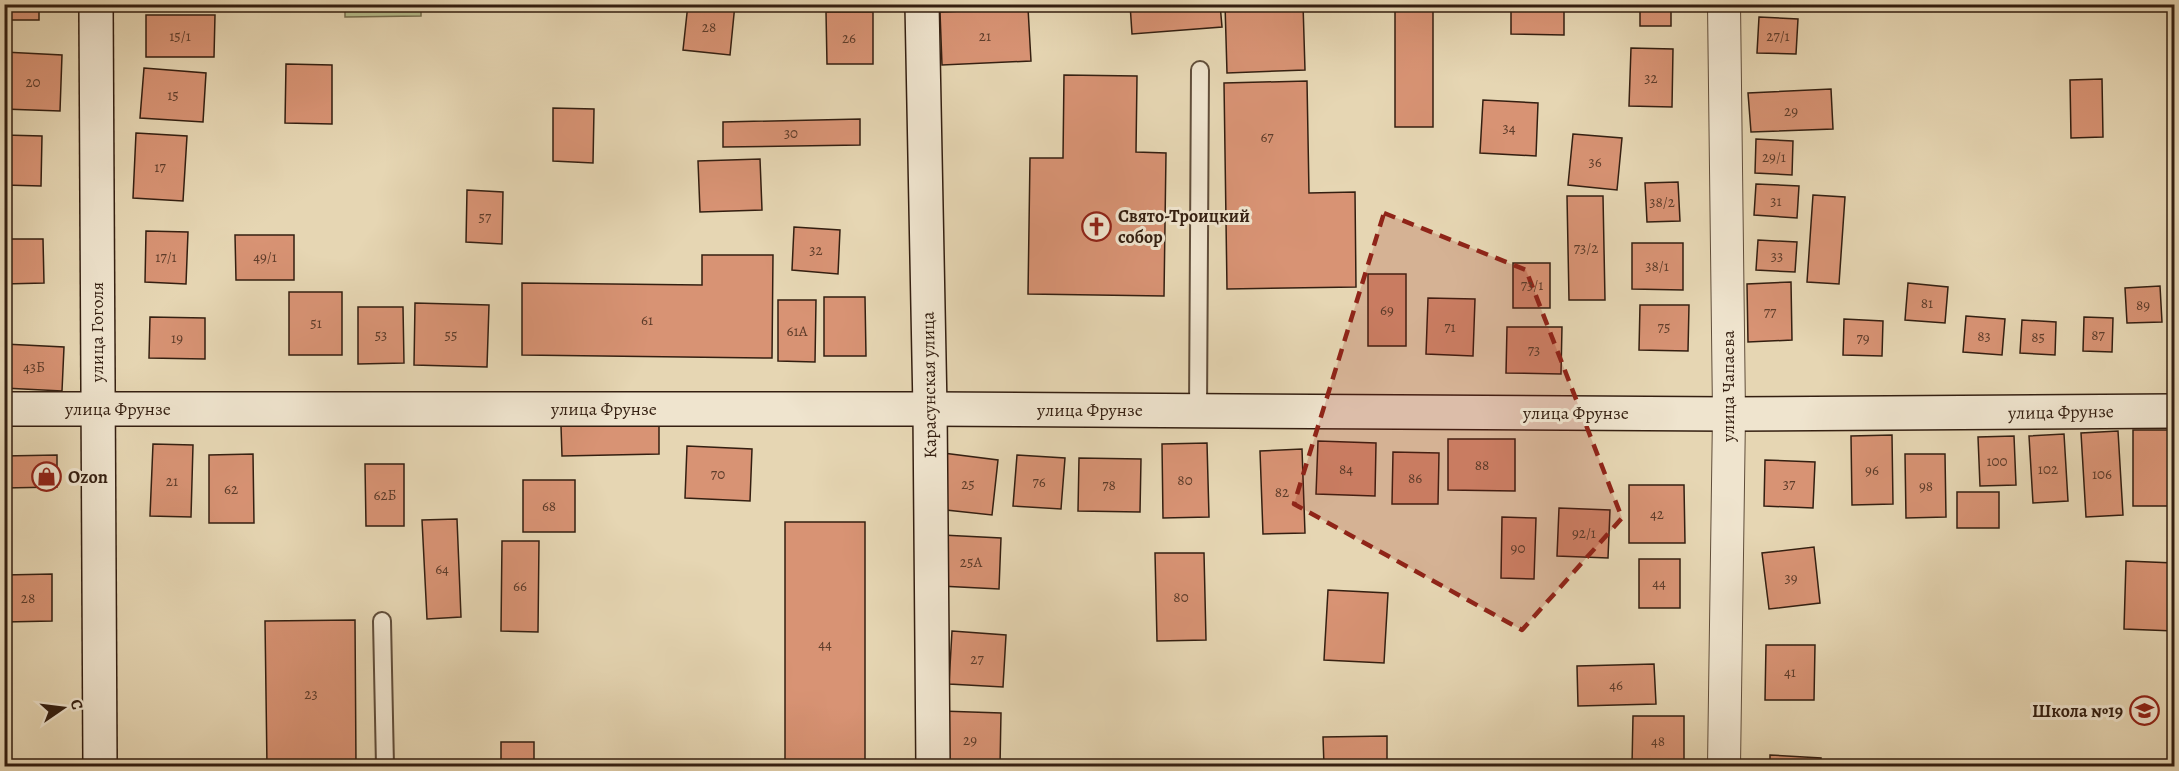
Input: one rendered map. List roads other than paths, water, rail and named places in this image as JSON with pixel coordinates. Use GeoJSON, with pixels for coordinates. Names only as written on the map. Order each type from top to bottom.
{"type":"FeatureCollection","features":[{"type":"Feature","properties":{"kind":"street","name":"улица Гоголя"},"geometry":{"type":"LineString","coordinates":[[96,4],[100,766]]}},
{"type":"Feature","properties":{"kind":"street","name":"Карасунская улица"},"geometry":{"type":"LineString","coordinates":[[922,4],[930,409],[933,766]]}},
{"type":"Feature","properties":{"kind":"street","name":"улица Чапаева"},"geometry":{"type":"LineString","coordinates":[[1724,4],[1729,414],[1724,766]]}},
{"type":"Feature","properties":{"kind":"street","name":"улица Фрунзе"},"geometry":{"type":"LineString","coordinates":[[4,409],[930,409],[1729,414],[2175,411]]}},
{"type":"Feature","properties":{"kind":"lane"},"geometry":{"type":"LineString","coordinates":[[1198,411],[1200,70]]}},
{"type":"Feature","properties":{"kind":"lane"},"geometry":{"type":"LineString","coordinates":[[382,621],[385,766]]}},
{"type":"Feature","properties":{"kind":"place","name":"Свято-Троицкий собор"},"geometry":{"type":"Point","coordinates":[1097,226]}},
{"type":"Feature","properties":{"kind":"place","name":"Ozon"},"geometry":{"type":"Point","coordinates":[47,477]}},
{"type":"Feature","properties":{"kind":"place","name":"Школа №19"},"geometry":{"type":"Point","coordinates":[2144,711]}}]}
